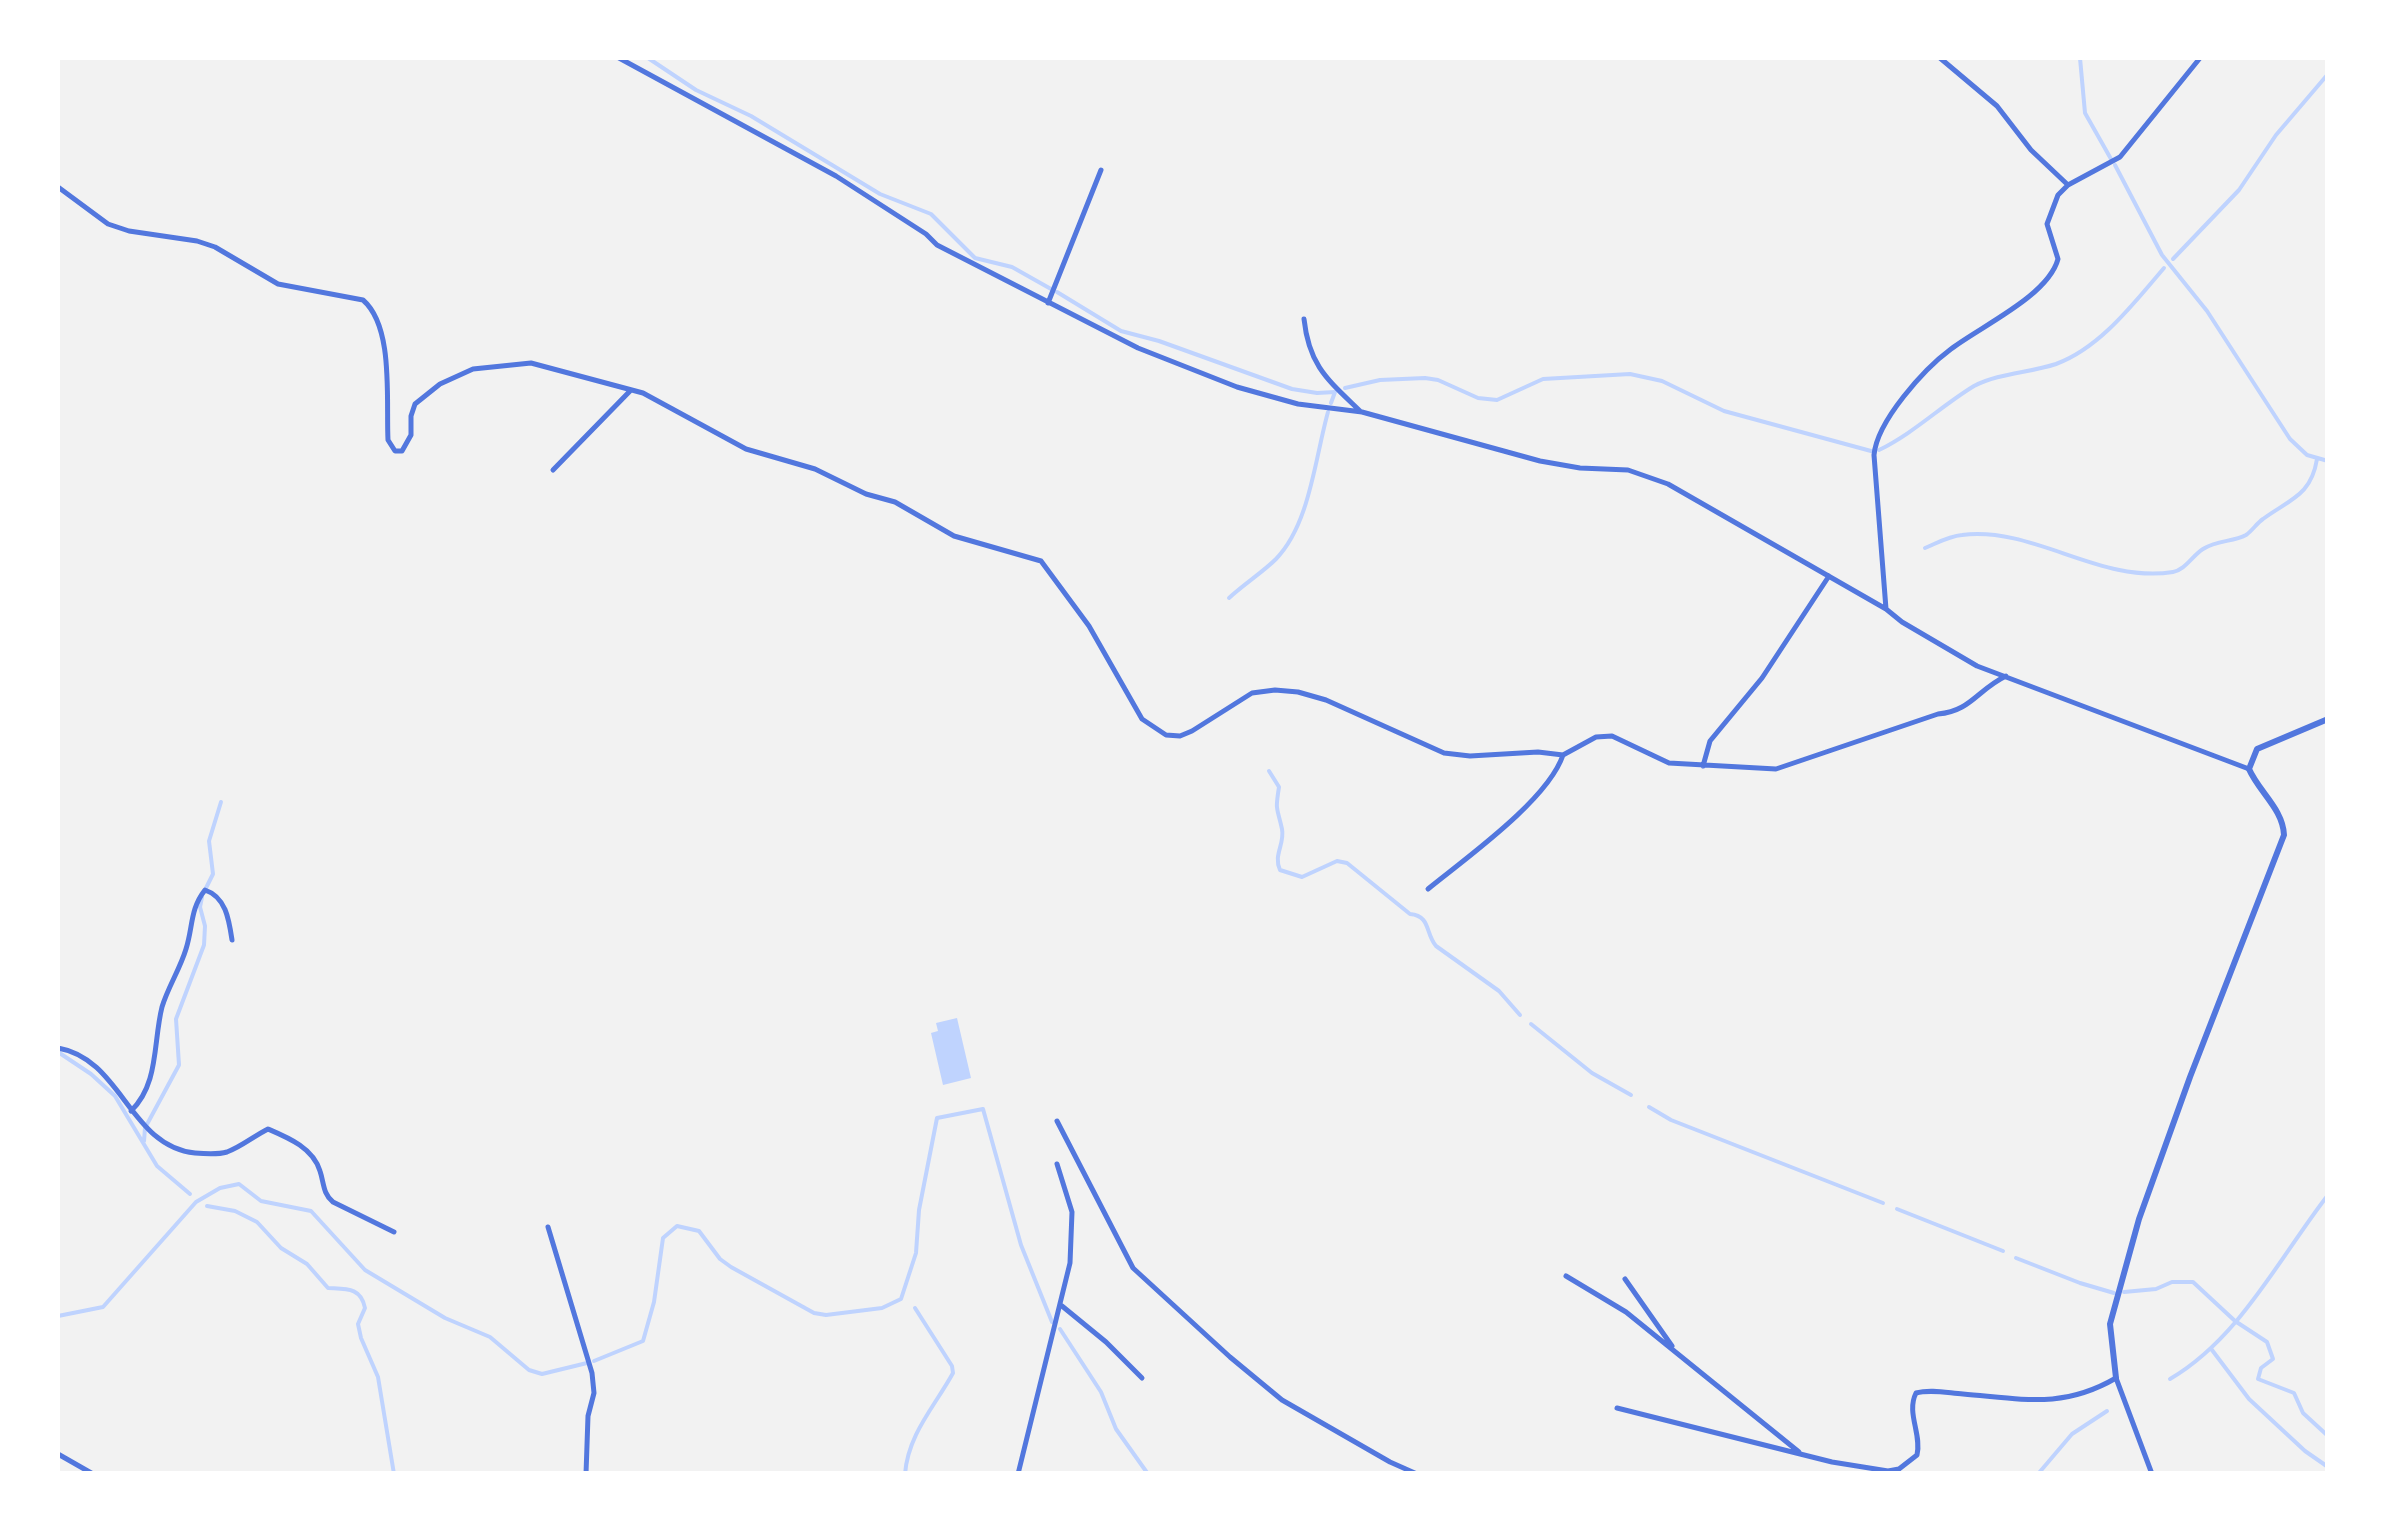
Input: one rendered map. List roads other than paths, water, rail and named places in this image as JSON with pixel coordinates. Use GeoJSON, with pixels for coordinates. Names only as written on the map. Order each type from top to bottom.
{"type":"FeatureCollection","features":[{"type":"Feature","properties":{"kind":"street"},"geometry":{"type":"LineString","coordinates":[[620,58],[836,176],[926,234],[937,246],[1138,348],[1237,387],[1298,404],[1362,412],[1540,462],[1628,470],[1668,484],[1978,666],[2249,769]]}},
{"type":"Feature","properties":{"kind":"street"},"geometry":{"type":"LineString","coordinates":[[1940,58],[1997,106],[2031,150],[2068,185]]}},
{"type":"Feature","properties":{"kind":"street"},"geometry":{"type":"LineString","coordinates":[[1886,609],[1874,455],[1879,432],[1894,408],[1948,350],[1984,329],[2048,278],[2058,259],[2047,224],[2058,195],[2068,185],[2120,158],[2200,58]]}},
{"type":"Feature","properties":{"kind":"street"},"geometry":{"type":"LineString","coordinates":[[1048,303],[1102,170]]}},
{"type":"Feature","properties":{"kind":"street"},"geometry":{"type":"LineString","coordinates":[[58,187],[108,224],[215,246],[278,284],[363,300],[374,310],[385,338],[388,440],[395,451],[402,451],[411,436],[410,416],[415,404],[440,384],[473,369],[531,363],[643,393],[746,449],[815,468],[866,494],[894,502],[954,536],[1041,562],[1089,626],[1142,719],[1166,735],[1180,736],[1252,693],[1275,690],[1326,700],[1444,753],[1563,755],[1596,737],[1612,736],[1670,763],[1776,769],[1938,714],[1958,712],[1990,684],[2006,676]]}},
{"type":"Feature","properties":{"kind":"street"},"geometry":{"type":"LineString","coordinates":[[1304,319],[1307,345],[1318,370],[1362,412]]}},
{"type":"Feature","properties":{"kind":"street"},"geometry":{"type":"LineString","coordinates":[[553,470],[631,390]]}},
{"type":"Feature","properties":{"kind":"street"},"geometry":{"type":"LineString","coordinates":[[1703,766],[1710,741],[1762,678],[1829,576]]}},
{"type":"Feature","properties":{"kind":"street"},"geometry":{"type":"LineString","coordinates":[[2152,1474],[2116,1378],[2110,1324],[2139,1219],[2284,835],[2283,822],[2249,769],[2257,749],[2328,720]]}},
{"type":"Feature","properties":{"kind":"street"},"geometry":{"type":"LineString","coordinates":[[1428,888],[1529,802],[1558,768],[1563,755]]}},
{"type":"Feature","properties":{"kind":"street"},"geometry":{"type":"LineString","coordinates":[[131,1111],[149,1089],[164,1003],[176,967],[186,952],[193,910],[205,890],[222,902],[232,940]]}},
{"type":"Feature","properties":{"kind":"street"},"geometry":{"type":"LineString","coordinates":[[58,1048],[82,1056],[99,1070],[131,1111],[168,1148],[216,1154],[268,1130],[280,1134],[314,1156],[326,1197],[394,1232]]}},
{"type":"Feature","properties":{"kind":"street"},"geometry":{"type":"LineString","coordinates":[[1057,1122],[1133,1268],[1282,1400],[1417,1474]]}},
{"type":"Feature","properties":{"kind":"street"},"geometry":{"type":"LineString","coordinates":[[1018,1474],[1062,1306],[1073,1230],[1072,1212],[1057,1164]]}},
{"type":"Feature","properties":{"kind":"street"},"geometry":{"type":"LineString","coordinates":[[548,1226],[592,1372],[594,1392],[588,1416],[586,1474]]}},
{"type":"Feature","properties":{"kind":"street"},"geometry":{"type":"LineString","coordinates":[[1566,1276],[1626,1312],[1803,1455]]}},
{"type":"Feature","properties":{"kind":"street"},"geometry":{"type":"LineString","coordinates":[[1625,1280],[1677,1353]]}},
{"type":"Feature","properties":{"kind":"street"},"geometry":{"type":"LineString","coordinates":[[1062,1306],[1142,1378]]}},
{"type":"Feature","properties":{"kind":"street"},"geometry":{"type":"LineString","coordinates":[[1617,1408],[1888,1472],[1918,1455],[1920,1446],[1912,1406],[1916,1393],[2072,1398],[2116,1378]]}},
{"type":"Feature","properties":{"kind":"street"},"geometry":{"type":"LineString","coordinates":[[58,1454],[93,1474]]}},
{"type":"Feature","properties":{"kind":"street"},"geometry":{"type":"LineString","coordinates":[[1862,1474],[1869,1468]]}},
{"type":"Feature","properties":{"kind":"water"},"geometry":{"type":"Polygon","coordinates":[[[957,1018],[971,1078],[943,1085],[931,1033],[938,1031],[936,1023],[957,1018]]]}},
{"type":"Feature","properties":{"kind":"waterway"},"geometry":{"type":"LineString","coordinates":[[648,58],[696,90],[751,116],[880,194],[931,214],[975,258],[1012,267],[1051,289]]}},
{"type":"Feature","properties":{"kind":"waterway"},"geometry":{"type":"LineString","coordinates":[[2080,58],[2085,113],[2111,159]]}},
{"type":"Feature","properties":{"kind":"waterway"},"geometry":{"type":"LineString","coordinates":[[2173,259],[2239,190],[2276,135],[2328,74]]}},
{"type":"Feature","properties":{"kind":"waterway"},"geometry":{"type":"LineString","coordinates":[[2115,165],[2162,255],[2207,311],[2290,439],[2307,455],[2328,461]]}},
{"type":"Feature","properties":{"kind":"waterway"},"geometry":{"type":"LineString","coordinates":[[1879,450],[1974,386],[2072,357],[2115,323],[2164,268]]}},
{"type":"Feature","properties":{"kind":"waterway"},"geometry":{"type":"LineString","coordinates":[[1057,292],[1121,331],[1292,389],[1335,392],[1331,403]]}},
{"type":"Feature","properties":{"kind":"waterway"},"geometry":{"type":"LineString","coordinates":[[1345,388],[1380,380],[1425,378],[1478,398],[1497,400],[1543,379],[1630,374],[1662,381],[1724,411],[1871,451]]}},
{"type":"Feature","properties":{"kind":"waterway"},"geometry":{"type":"LineString","coordinates":[[1229,598],[1276,559],[1297,528],[1328,412]]}},
{"type":"Feature","properties":{"kind":"waterway"},"geometry":{"type":"LineString","coordinates":[[1925,548],[1957,536],[1989,534],[2119,570],[2173,572],[2208,546],[2246,535],[2298,495],[2310,481],[2317,459]]}},
{"type":"Feature","properties":{"kind":"waterway"},"geometry":{"type":"LineString","coordinates":[[1269,771],[1279,787],[1280,870],[1302,877],[1337,861],[1347,863],[1410,914],[1421,918],[1436,946],[1499,991],[1520,1015]]}},
{"type":"Feature","properties":{"kind":"waterway"},"geometry":{"type":"LineString","coordinates":[[206,888],[213,874],[209,841],[221,802]]}},
{"type":"Feature","properties":{"kind":"waterway"},"geometry":{"type":"LineString","coordinates":[[144,1141],[145,1128],[179,1065],[176,1019],[204,945],[202,897]]}},
{"type":"Feature","properties":{"kind":"waterway"},"geometry":{"type":"LineString","coordinates":[[1531,1024],[1592,1073],[1631,1095]]}},
{"type":"Feature","properties":{"kind":"waterway"},"geometry":{"type":"LineString","coordinates":[[58,1052],[115,1096],[157,1166],[190,1194]]}},
{"type":"Feature","properties":{"kind":"waterway"},"geometry":{"type":"LineString","coordinates":[[1649,1107],[1671,1120],[1883,1203]]}},
{"type":"Feature","properties":{"kind":"waterway"},"geometry":{"type":"LineString","coordinates":[[594,1361],[643,1341],[654,1302],[663,1238],[677,1226],[699,1231],[731,1267],[814,1313],[882,1308],[901,1299],[916,1253],[919,1210],[937,1118],[983,1109],[1021,1245],[1052,1322]]}},
{"type":"Feature","properties":{"kind":"waterway"},"geometry":{"type":"LineString","coordinates":[[58,1316],[103,1307],[196,1202],[220,1188],[239,1184],[261,1201],[311,1211],[365,1270],[445,1318],[490,1337],[529,1370],[542,1374],[587,1363]]}},
{"type":"Feature","properties":{"kind":"waterway"},"geometry":{"type":"LineString","coordinates":[[2170,1379],[2195,1362],[2238,1319],[2328,1195]]}},
{"type":"Feature","properties":{"kind":"waterway"},"geometry":{"type":"LineString","coordinates":[[207,1206],[235,1211],[257,1222],[281,1248],[307,1264],[328,1288],[352,1290],[360,1296],[365,1308],[358,1324],[378,1377],[394,1474]]}},
{"type":"Feature","properties":{"kind":"waterway"},"geometry":{"type":"LineString","coordinates":[[1897,1209],[2003,1251]]}},
{"type":"Feature","properties":{"kind":"waterway"},"geometry":{"type":"LineString","coordinates":[[2016,1258],[2114,1293]]}},
{"type":"Feature","properties":{"kind":"waterway"},"geometry":{"type":"LineString","coordinates":[[2124,1292],[2156,1289],[2172,1282],[2193,1282],[2235,1321],[2267,1342],[2273,1359],[2261,1368],[2258,1379],[2294,1393],[2303,1413],[2328,1436]]}},
{"type":"Feature","properties":{"kind":"waterway"},"geometry":{"type":"LineString","coordinates":[[905,1474],[917,1433],[953,1373],[915,1308]]}},
{"type":"Feature","properties":{"kind":"waterway"},"geometry":{"type":"LineString","coordinates":[[1060,1329],[1101,1392],[1116,1429],[1148,1474]]}},
{"type":"Feature","properties":{"kind":"waterway"},"geometry":{"type":"LineString","coordinates":[[2212,1350],[2249,1399],[2328,1467]]}},
{"type":"Feature","properties":{"kind":"waterway"},"geometry":{"type":"LineString","coordinates":[[2038,1474],[2072,1434],[2107,1411]]}}]}
